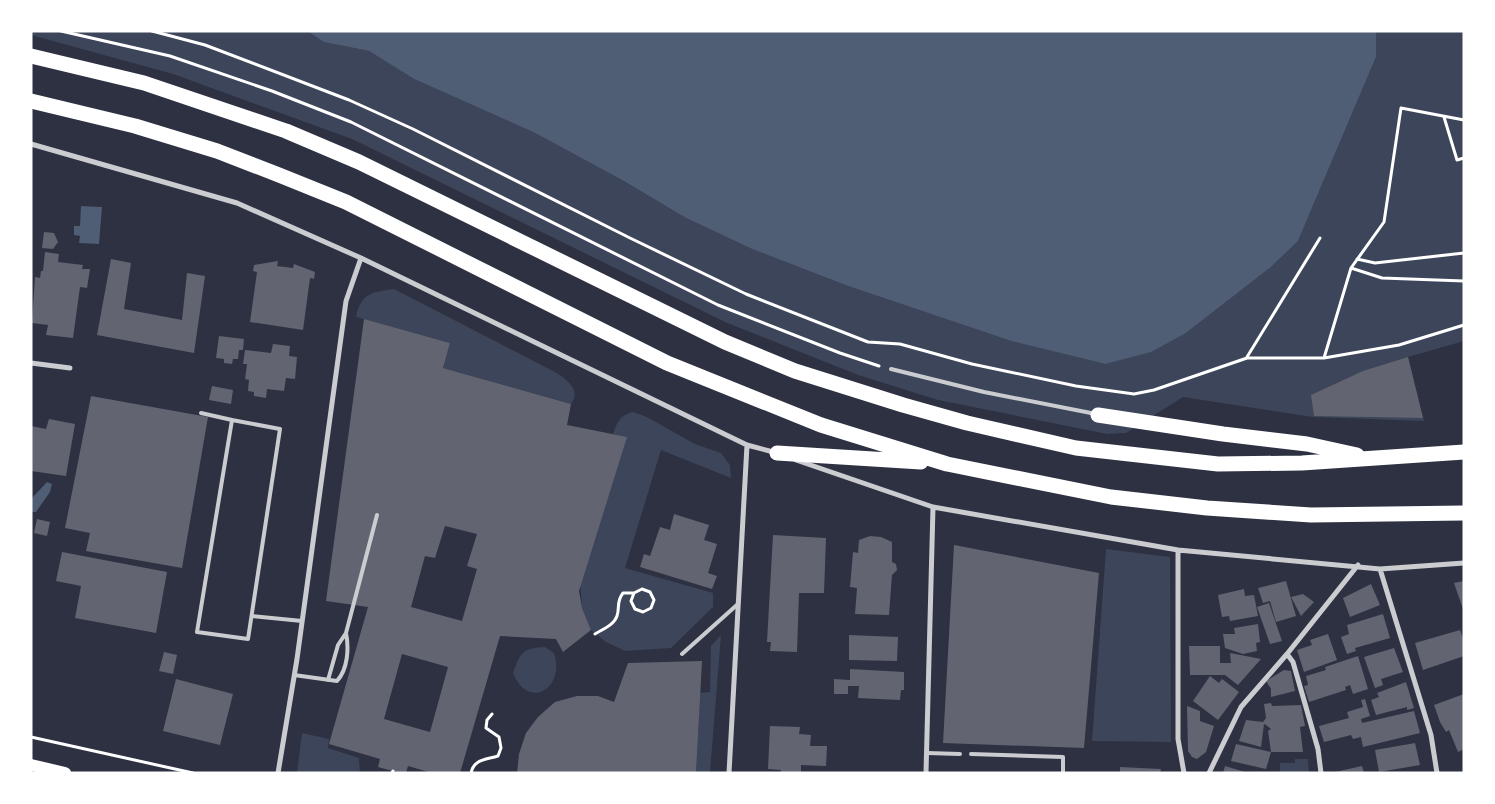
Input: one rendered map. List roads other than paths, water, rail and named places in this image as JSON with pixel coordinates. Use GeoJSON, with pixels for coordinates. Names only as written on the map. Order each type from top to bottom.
{"type":"FeatureCollection","features":[{"type":"Feature","properties":{"kind":"highway"},"geometry":{"type":"LineString","coordinates":[[31,56],[144,83],[286,131],[368,166],[725,342],[795,371],[903,406],[966,423],[1076,448],[1218,464],[1376,459],[1464,452]]}},
{"type":"Feature","properties":{"kind":"highway"},"geometry":{"type":"LineString","coordinates":[[31,100],[135,126],[217,151],[279,175],[346,202],[667,363],[821,425],[947,464],[1111,498],[1207,508],[1311,515],[1464,512]]}},
{"type":"Feature","properties":{"kind":"highway"},"geometry":{"type":"LineString","coordinates":[[1098,415],[1223,434],[1307,444],[1376,459]]}},
{"type":"Feature","properties":{"kind":"highway"},"geometry":{"type":"LineString","coordinates":[[777,453],[947,464]]}},
{"type":"Feature","properties":{"kind":"main road"},"geometry":{"type":"LineString","coordinates":[[31,764],[65,773]]}},
{"type":"Feature","properties":{"kind":"street"},"geometry":{"type":"LineString","coordinates":[[31,144],[237,202],[361,258],[747,445],[777,453],[849,480],[934,507],[1178,550],[1380,568],[1464,563]]}},
{"type":"Feature","properties":{"kind":"street"},"geometry":{"type":"LineString","coordinates":[[278,773],[302,621],[346,301],[361,258]]}},
{"type":"Feature","properties":{"kind":"street"},"geometry":{"type":"LineString","coordinates":[[31,363],[70,368]]}},
{"type":"Feature","properties":{"kind":"street"},"geometry":{"type":"LineString","coordinates":[[729,773],[747,445]]}},
{"type":"Feature","properties":{"kind":"street"},"geometry":{"type":"LineString","coordinates":[[926,773],[934,507]]}},
{"type":"Feature","properties":{"kind":"street"},"geometry":{"type":"LineString","coordinates":[[1178,550],[1178,739],[1184,773]]}},
{"type":"Feature","properties":{"kind":"street"},"geometry":{"type":"LineString","coordinates":[[1209,773],[1241,707],[1287,654],[1358,565]]}},
{"type":"Feature","properties":{"kind":"street"},"geometry":{"type":"LineString","coordinates":[[1380,568],[1431,735],[1437,773]]}},
{"type":"Feature","properties":{"kind":"street"},"geometry":{"type":"LineString","coordinates":[[1287,654],[1294,662],[1318,749],[1321,773]]}},
{"type":"Feature","properties":{"kind":"lane"},"geometry":{"type":"LineString","coordinates":[[891,369],[984,392],[1098,415]]}},
{"type":"Feature","properties":{"kind":"lane"},"geometry":{"type":"LineString","coordinates":[[201,413],[280,429],[248,639],[197,632],[232,420]]}},
{"type":"Feature","properties":{"kind":"lane"},"geometry":{"type":"LineString","coordinates":[[328,680],[338,644],[346,633],[377,515]]}},
{"type":"Feature","properties":{"kind":"lane"},"geometry":{"type":"LineString","coordinates":[[682,654],[739,603]]}},
{"type":"Feature","properties":{"kind":"lane"},"geometry":{"type":"LineString","coordinates":[[252,616],[302,621]]}},
{"type":"Feature","properties":{"kind":"lane"},"geometry":{"type":"LineString","coordinates":[[294,675],[337,681],[342,676],[349,647],[346,633]]}},
{"type":"Feature","properties":{"kind":"lane"},"geometry":{"type":"LineString","coordinates":[[926,753],[960,754]]}},
{"type":"Feature","properties":{"kind":"lane"},"geometry":{"type":"LineString","coordinates":[[971,754],[1063,757],[1063,773]]}}]}
